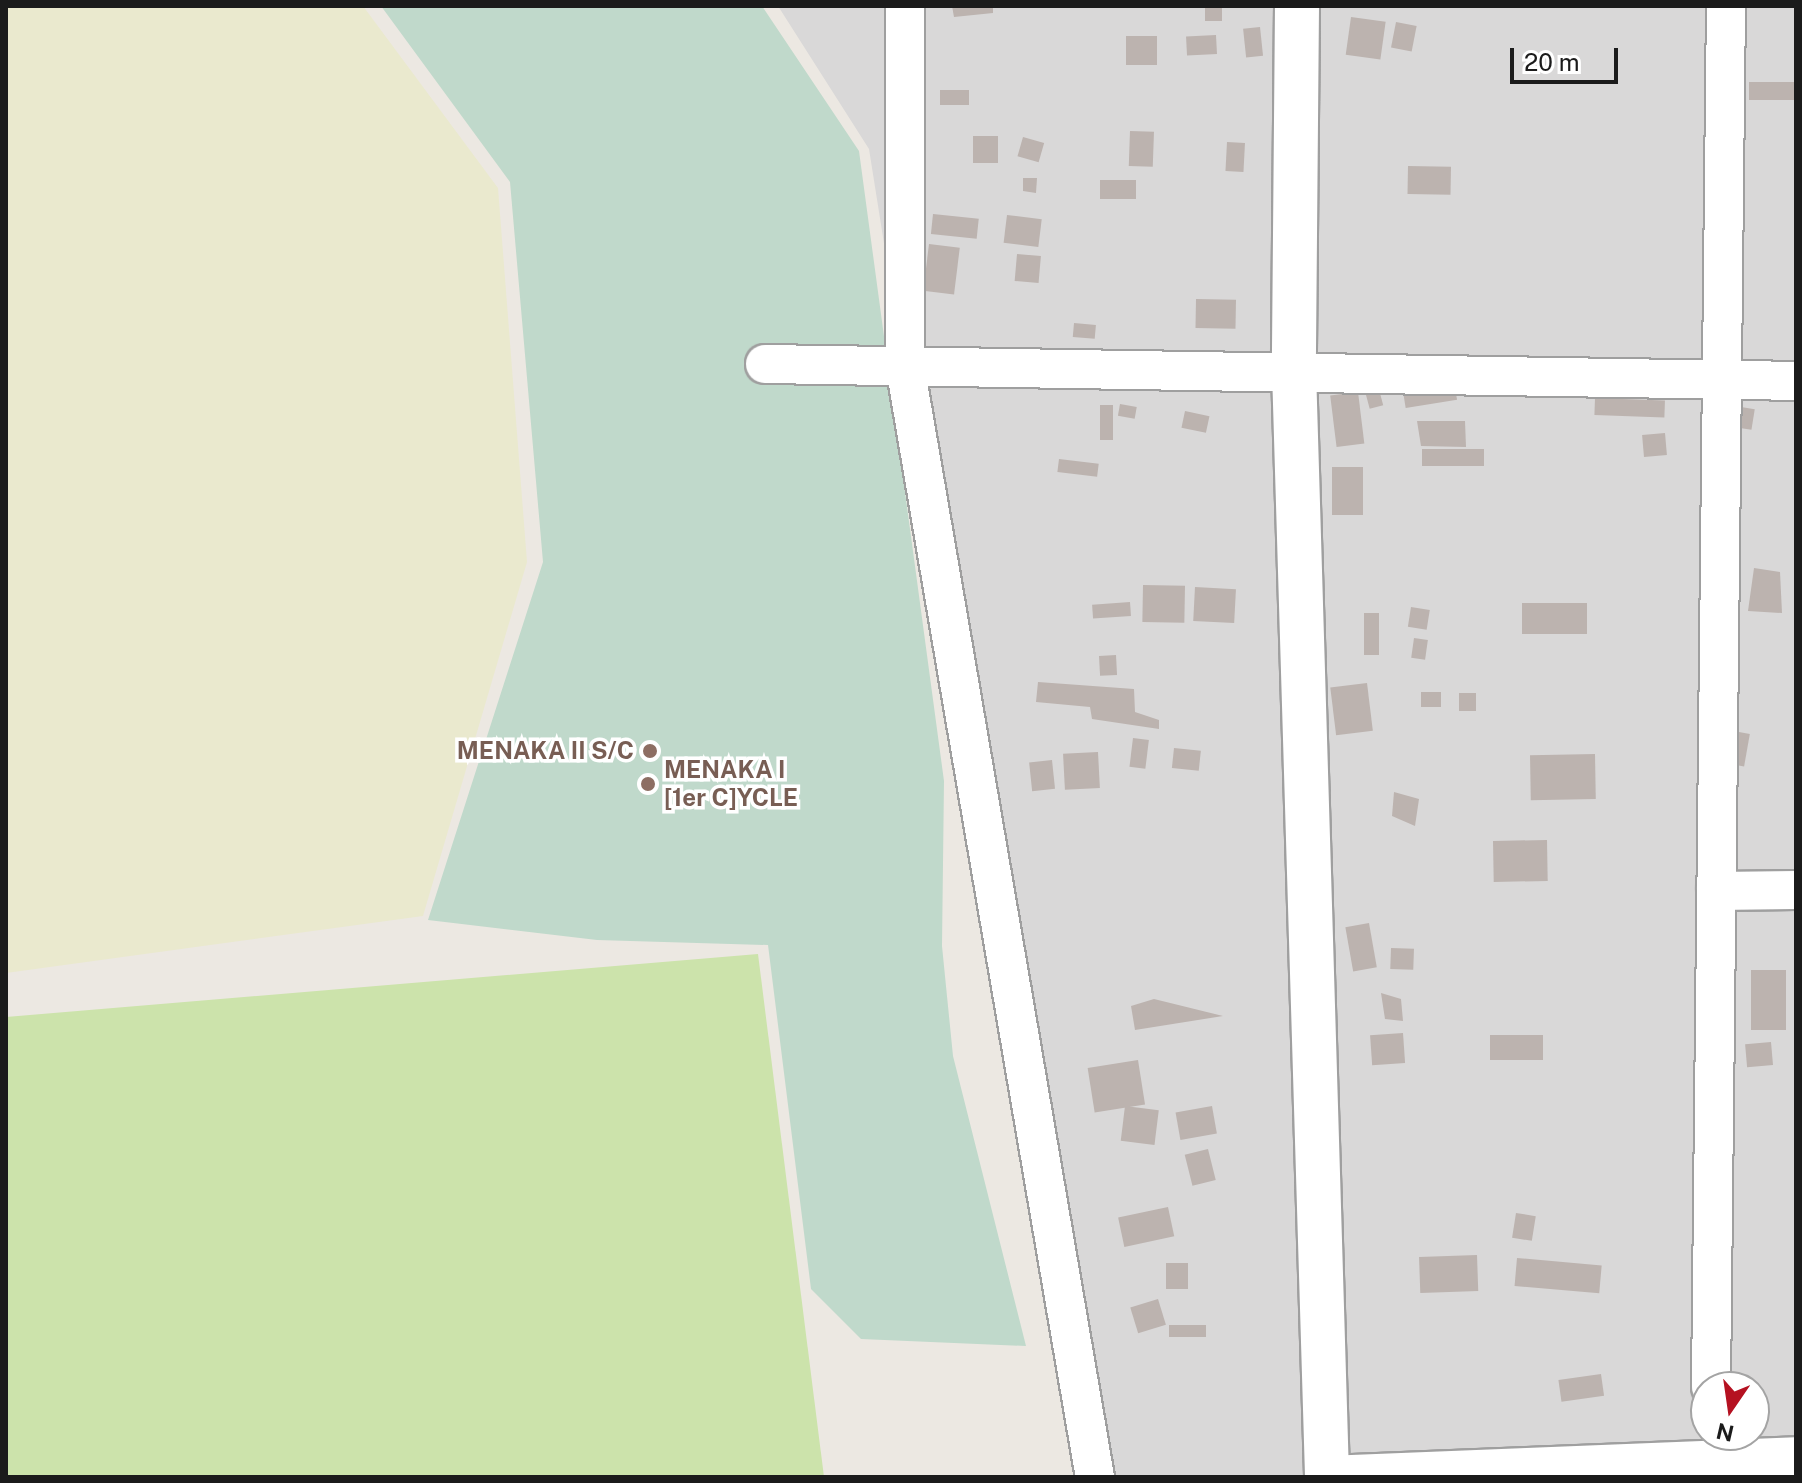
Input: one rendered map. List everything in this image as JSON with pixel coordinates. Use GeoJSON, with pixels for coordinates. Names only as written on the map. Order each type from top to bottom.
{"type":"FeatureCollection","features":[{"type":"Feature","properties":{"kind":"street"},"geometry":{"type":"LineString","coordinates":[[905,6],[905,366],[1095,1477]]}},
{"type":"Feature","properties":{"kind":"street"},"geometry":{"type":"LineString","coordinates":[[1297,6],[1294,370],[1327,1476],[1711,1456],[1796,1456]]}},
{"type":"Feature","properties":{"kind":"street"},"geometry":{"type":"LineString","coordinates":[[1711,1371],[1726,6]]}},
{"type":"Feature","properties":{"kind":"street"},"geometry":{"type":"LineString","coordinates":[[765,364],[1294,370],[1796,381]]}},
{"type":"Feature","properties":{"kind":"street"},"geometry":{"type":"LineString","coordinates":[[1716,891],[1796,890]]}},
{"type":"Feature","properties":{"kind":"shaded area"},"geometry":{"type":"Polygon","coordinates":[[[778,6],[1796,6],[1796,1477],[1093,1477],[1058,1339],[869,149],[778,6]]]}},
{"type":"Feature","properties":{"kind":"green space"},"geometry":{"type":"Polygon","coordinates":[[[6,6],[363,6],[498,188],[527,562],[423,916],[6,973],[6,6]]]}},
{"type":"Feature","properties":{"kind":"green space"},"geometry":{"type":"Polygon","coordinates":[[[381,6],[762,6],[859,151],[944,781],[942,946],[953,1056],[1026,1346],[861,1339],[811,1289],[768,945],[597,940],[428,920],[543,562],[510,182],[381,6]]]}},
{"type":"Feature","properties":{"kind":"green space"},"geometry":{"type":"Polygon","coordinates":[[[758,954],[824,1477],[6,1477],[6,1017],[758,954]]]}},
{"type":"Feature","properties":{"kind":"building"},"geometry":{"type":"Polygon","coordinates":[[[952,6],[993,6],[993,13],[954,17],[952,6]]]}},
{"type":"Feature","properties":{"kind":"building"},"geometry":{"type":"Polygon","coordinates":[[[1205,6],[1222,6],[1222,21],[1205,21],[1205,6]]]}},
{"type":"Feature","properties":{"kind":"building"},"geometry":{"type":"Polygon","coordinates":[[[1351,17],[1386,22],[1380,60],[1346,55],[1351,17]]]}},
{"type":"Feature","properties":{"kind":"building"},"geometry":{"type":"Polygon","coordinates":[[[1396,22],[1417,26],[1412,52],[1391,48],[1396,22]]]}},
{"type":"Feature","properties":{"kind":"building"},"geometry":{"type":"Polygon","coordinates":[[[1260,27],[1263,56],[1246,58],[1243,29],[1260,27]]]}},
{"type":"Feature","properties":{"kind":"building"},"geometry":{"type":"Polygon","coordinates":[[[1216,35],[1217,54],[1187,56],[1186,37],[1216,35]]]}},
{"type":"Feature","properties":{"kind":"building"},"geometry":{"type":"Polygon","coordinates":[[[1126,36],[1157,36],[1157,65],[1126,65],[1126,36]]]}},
{"type":"Feature","properties":{"kind":"building"},"geometry":{"type":"Polygon","coordinates":[[[1749,82],[1796,82],[1796,100],[1749,100],[1749,82]]]}},
{"type":"Feature","properties":{"kind":"building"},"geometry":{"type":"Polygon","coordinates":[[[940,90],[969,90],[969,105],[940,105],[940,90]]]}},
{"type":"Feature","properties":{"kind":"building"},"geometry":{"type":"Polygon","coordinates":[[[1130,131],[1154,132],[1153,167],[1129,166],[1130,131]]]}},
{"type":"Feature","properties":{"kind":"building"},"geometry":{"type":"Polygon","coordinates":[[[973,136],[998,136],[998,163],[973,163],[973,136]]]}},
{"type":"Feature","properties":{"kind":"building"},"geometry":{"type":"Polygon","coordinates":[[[1023,137],[1044,143],[1039,162],[1017,156],[1023,137]]]}},
{"type":"Feature","properties":{"kind":"building"},"geometry":{"type":"Polygon","coordinates":[[[1227,142],[1245,143],[1243,172],[1225,171],[1227,142]]]}},
{"type":"Feature","properties":{"kind":"building"},"geometry":{"type":"Polygon","coordinates":[[[1408,166],[1451,167],[1451,195],[1408,194],[1408,166]]]}},
{"type":"Feature","properties":{"kind":"building"},"geometry":{"type":"Polygon","coordinates":[[[1023,178],[1037,178],[1036,193],[1023,191],[1023,178]]]}},
{"type":"Feature","properties":{"kind":"building"},"geometry":{"type":"Polygon","coordinates":[[[1100,180],[1136,180],[1136,199],[1100,199],[1100,180]]]}},
{"type":"Feature","properties":{"kind":"building"},"geometry":{"type":"Polygon","coordinates":[[[933,214],[979,219],[977,239],[931,234],[933,214]]]}},
{"type":"Feature","properties":{"kind":"building"},"geometry":{"type":"Polygon","coordinates":[[[1007,215],[1042,219],[1038,247],[1004,243],[1007,215]]]}},
{"type":"Feature","properties":{"kind":"building"},"geometry":{"type":"Polygon","coordinates":[[[929,244],[960,248],[954,294],[923,291],[929,244]]]}},
{"type":"Feature","properties":{"kind":"building"},"geometry":{"type":"Polygon","coordinates":[[[1017,254],[1041,256],[1039,283],[1015,281],[1017,254]]]}},
{"type":"Feature","properties":{"kind":"building"},"geometry":{"type":"Polygon","coordinates":[[[1196,299],[1236,300],[1235,329],[1195,328],[1196,299]]]}},
{"type":"Feature","properties":{"kind":"building"},"geometry":{"type":"Polygon","coordinates":[[[1074,323],[1096,325],[1095,339],[1073,337],[1074,323]]]}},
{"type":"Feature","properties":{"kind":"building"},"geometry":{"type":"Polygon","coordinates":[[[1377,382],[1383,405],[1370,409],[1363,386],[1377,382]]]}},
{"type":"Feature","properties":{"kind":"building"},"geometry":{"type":"Polygon","coordinates":[[[1455,387],[1457,400],[1406,408],[1404,395],[1455,387]]]}},
{"type":"Feature","properties":{"kind":"building"},"geometry":{"type":"Polygon","coordinates":[[[1358,392],[1364,444],[1337,447],[1330,395],[1358,392]]]}},
{"type":"Feature","properties":{"kind":"building"},"geometry":{"type":"Polygon","coordinates":[[[1595,398],[1665,400],[1664,417],[1594,415],[1595,398]]]}},
{"type":"Feature","properties":{"kind":"building"},"geometry":{"type":"Polygon","coordinates":[[[1120,404],[1137,407],[1135,419],[1118,416],[1120,404]]]}},
{"type":"Feature","properties":{"kind":"building"},"geometry":{"type":"Polygon","coordinates":[[[1100,405],[1113,405],[1113,440],[1100,440],[1100,405]]]}},
{"type":"Feature","properties":{"kind":"building"},"geometry":{"type":"Polygon","coordinates":[[[1735,406],[1755,409],[1751,430],[1732,427],[1735,406]]]}},
{"type":"Feature","properties":{"kind":"building"},"geometry":{"type":"Polygon","coordinates":[[[1185,411],[1209,416],[1206,433],[1181,428],[1185,411]]]}},
{"type":"Feature","properties":{"kind":"building"},"geometry":{"type":"Polygon","coordinates":[[[1417,421],[1465,421],[1466,447],[1421,446],[1417,421]]]}},
{"type":"Feature","properties":{"kind":"building"},"geometry":{"type":"Polygon","coordinates":[[[1665,433],[1667,455],[1644,457],[1642,435],[1665,433]]]}},
{"type":"Feature","properties":{"kind":"building"},"geometry":{"type":"Polygon","coordinates":[[[1422,449],[1484,449],[1484,466],[1422,466],[1422,449]]]}},
{"type":"Feature","properties":{"kind":"building"},"geometry":{"type":"Polygon","coordinates":[[[1059,459],[1099,464],[1097,477],[1057,472],[1059,459]]]}},
{"type":"Feature","properties":{"kind":"building"},"geometry":{"type":"Polygon","coordinates":[[[1332,467],[1363,467],[1363,515],[1332,515],[1332,467]]]}},
{"type":"Feature","properties":{"kind":"building"},"geometry":{"type":"Polygon","coordinates":[[[1754,568],[1780,572],[1782,613],[1748,611],[1754,568]]]}},
{"type":"Feature","properties":{"kind":"building"},"geometry":{"type":"Polygon","coordinates":[[[1143,585],[1185,586],[1184,623],[1142,622],[1143,585]]]}},
{"type":"Feature","properties":{"kind":"building"},"geometry":{"type":"Polygon","coordinates":[[[1195,587],[1236,589],[1234,623],[1193,621],[1195,587]]]}},
{"type":"Feature","properties":{"kind":"building"},"geometry":{"type":"Polygon","coordinates":[[[1130,602],[1131,616],[1093,619],[1092,605],[1130,602]]]}},
{"type":"Feature","properties":{"kind":"building"},"geometry":{"type":"Polygon","coordinates":[[[1522,603],[1587,603],[1587,634],[1522,634],[1522,603]]]}},
{"type":"Feature","properties":{"kind":"building"},"geometry":{"type":"Polygon","coordinates":[[[1411,607],[1430,610],[1427,630],[1408,627],[1411,607]]]}},
{"type":"Feature","properties":{"kind":"building"},"geometry":{"type":"Polygon","coordinates":[[[1364,613],[1379,613],[1379,655],[1364,655],[1364,613]]]}},
{"type":"Feature","properties":{"kind":"building"},"geometry":{"type":"Polygon","coordinates":[[[1414,638],[1428,640],[1425,660],[1411,658],[1414,638]]]}},
{"type":"Feature","properties":{"kind":"building"},"geometry":{"type":"Polygon","coordinates":[[[1116,655],[1117,675],[1100,676],[1099,656],[1116,655]]]}},
{"type":"Feature","properties":{"kind":"building"},"geometry":{"type":"Polygon","coordinates":[[[1038,682],[1134,689],[1135,712],[1159,720],[1159,729],[1092,719],[1090,707],[1036,702],[1038,682]]]}},
{"type":"Feature","properties":{"kind":"building"},"geometry":{"type":"Polygon","coordinates":[[[1367,683],[1373,731],[1336,735],[1330,688],[1367,683]]]}},
{"type":"Feature","properties":{"kind":"building"},"geometry":{"type":"Polygon","coordinates":[[[1421,692],[1441,692],[1441,707],[1421,707],[1421,692]]]}},
{"type":"Feature","properties":{"kind":"building"},"geometry":{"type":"Polygon","coordinates":[[[1459,693],[1476,693],[1476,711],[1459,711],[1459,693]]]}},
{"type":"Feature","properties":{"kind":"building"},"geometry":{"type":"Polygon","coordinates":[[[1739,732],[1750,734],[1744,766],[1733,764],[1739,732]]]}},
{"type":"Feature","properties":{"kind":"building"},"geometry":{"type":"Polygon","coordinates":[[[1133,738],[1149,740],[1145,769],[1129,767],[1133,738]]]}},
{"type":"Feature","properties":{"kind":"building"},"geometry":{"type":"Polygon","coordinates":[[[1174,748],[1201,751],[1199,771],[1172,768],[1174,748]]]}},
{"type":"Feature","properties":{"kind":"building"},"geometry":{"type":"Polygon","coordinates":[[[1098,752],[1100,788],[1065,790],[1063,754],[1098,752]]]}},
{"type":"Feature","properties":{"kind":"building"},"geometry":{"type":"Polygon","coordinates":[[[1595,754],[1596,799],[1531,800],[1530,755],[1595,754]]]}},
{"type":"Feature","properties":{"kind":"building"},"geometry":{"type":"Polygon","coordinates":[[[1052,760],[1055,789],[1032,791],[1029,762],[1052,760]]]}},
{"type":"Feature","properties":{"kind":"building"},"geometry":{"type":"Polygon","coordinates":[[[1394,792],[1419,799],[1415,826],[1392,816],[1394,792]]]}},
{"type":"Feature","properties":{"kind":"building"},"geometry":{"type":"Polygon","coordinates":[[[1547,840],[1548,881],[1494,882],[1493,841],[1547,840]]]}},
{"type":"Feature","properties":{"kind":"building"},"geometry":{"type":"Polygon","coordinates":[[[1369,923],[1377,967],[1353,971],[1345,927],[1369,923]]]}},
{"type":"Feature","properties":{"kind":"building"},"geometry":{"type":"Polygon","coordinates":[[[1391,948],[1414,949],[1413,970],[1390,969],[1391,948]]]}},
{"type":"Feature","properties":{"kind":"building"},"geometry":{"type":"Polygon","coordinates":[[[1751,970],[1786,970],[1786,1030],[1751,1030],[1751,970]]]}},
{"type":"Feature","properties":{"kind":"building"},"geometry":{"type":"Polygon","coordinates":[[[1381,993],[1401,999],[1403,1021],[1385,1019],[1381,993]]]}},
{"type":"Feature","properties":{"kind":"building"},"geometry":{"type":"Polygon","coordinates":[[[1154,999],[1223,1016],[1135,1030],[1131,1006],[1154,999]]]}},
{"type":"Feature","properties":{"kind":"building"},"geometry":{"type":"Polygon","coordinates":[[[1403,1033],[1405,1063],[1372,1065],[1370,1035],[1403,1033]]]}},
{"type":"Feature","properties":{"kind":"building"},"geometry":{"type":"Polygon","coordinates":[[[1490,1035],[1543,1035],[1543,1060],[1490,1060],[1490,1035]]]}},
{"type":"Feature","properties":{"kind":"building"},"geometry":{"type":"Polygon","coordinates":[[[1771,1042],[1773,1065],[1747,1067],[1745,1044],[1771,1042]]]}},
{"type":"Feature","properties":{"kind":"building"},"geometry":{"type":"Polygon","coordinates":[[[1138,1060],[1145,1104],[1095,1112],[1088,1068],[1138,1060]]]}},
{"type":"Feature","properties":{"kind":"building"},"geometry":{"type":"Polygon","coordinates":[[[1125,1106],[1159,1110],[1154,1145],[1121,1141],[1125,1106]]]}},
{"type":"Feature","properties":{"kind":"building"},"geometry":{"type":"Polygon","coordinates":[[[1212,1106],[1217,1134],[1180,1140],[1176,1112],[1212,1106]]]}},
{"type":"Feature","properties":{"kind":"building"},"geometry":{"type":"Polygon","coordinates":[[[1208,1149],[1216,1180],[1192,1186],[1185,1155],[1208,1149]]]}},
{"type":"Feature","properties":{"kind":"building"},"geometry":{"type":"Polygon","coordinates":[[[1168,1207],[1174,1236],[1124,1247],[1118,1218],[1168,1207]]]}},
{"type":"Feature","properties":{"kind":"building"},"geometry":{"type":"Polygon","coordinates":[[[1516,1213],[1536,1216],[1532,1241],[1512,1238],[1516,1213]]]}},
{"type":"Feature","properties":{"kind":"building"},"geometry":{"type":"Polygon","coordinates":[[[1477,1255],[1478,1291],[1420,1293],[1419,1257],[1477,1255]]]}},
{"type":"Feature","properties":{"kind":"building"},"geometry":{"type":"Polygon","coordinates":[[[1517,1258],[1602,1265],[1599,1293],[1515,1286],[1517,1258]]]}},
{"type":"Feature","properties":{"kind":"building"},"geometry":{"type":"Polygon","coordinates":[[[1166,1263],[1188,1263],[1188,1289],[1166,1289],[1166,1263]]]}},
{"type":"Feature","properties":{"kind":"building"},"geometry":{"type":"Polygon","coordinates":[[[1158,1299],[1166,1325],[1138,1333],[1130,1307],[1158,1299]]]}},
{"type":"Feature","properties":{"kind":"building"},"geometry":{"type":"Polygon","coordinates":[[[1169,1325],[1206,1325],[1206,1337],[1169,1337],[1169,1325]]]}},
{"type":"Feature","properties":{"kind":"building"},"geometry":{"type":"Polygon","coordinates":[[[1601,1374],[1604,1396],[1561,1402],[1558,1380],[1601,1374]]]}},
{"type":"Feature","properties":{"kind":"place","name":"MENAKA II S/C"},"geometry":{"type":"Point","coordinates":[650,751]}},
{"type":"Feature","properties":{"kind":"place","name":"MENAKA I [1er C]YCLE"},"geometry":{"type":"Point","coordinates":[648,784]}}]}
